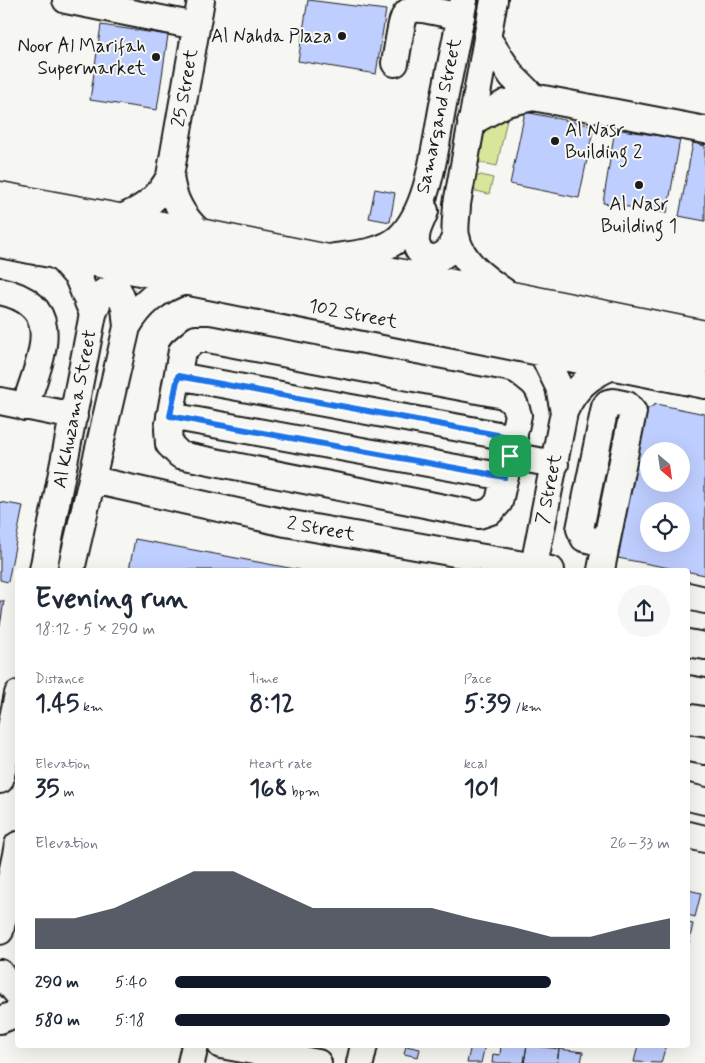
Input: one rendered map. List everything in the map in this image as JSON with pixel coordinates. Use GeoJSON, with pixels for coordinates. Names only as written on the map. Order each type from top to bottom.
{"type":"FeatureCollection","features":[{"type":"Feature","properties":{"kind":"main road"},"geometry":{"type":"LineString","coordinates":[[0,196],[200,233],[705,335]]}},
{"type":"Feature","properties":{"kind":"main road","name":"102 Street"},"geometry":{"type":"LineString","coordinates":[[0,219],[705,358]]}},
{"type":"Feature","properties":{"kind":"main road"},"geometry":{"type":"LineString","coordinates":[[0,223],[60,256]]}},
{"type":"Feature","properties":{"kind":"street"},"geometry":{"type":"LineString","coordinates":[[66,0],[196,26]]}},
{"type":"Feature","properties":{"kind":"street","name":"25 Street"},"geometry":{"type":"LineString","coordinates":[[121,218],[151,202],[165,186],[170,176],[201,0]]}},
{"type":"Feature","properties":{"kind":"street","name":"Samarqand Street"},"geometry":{"type":"LineString","coordinates":[[456,236],[458,204],[471,122],[494,0]]}},
{"type":"Feature","properties":{"kind":"street"},"geometry":{"type":"LineString","coordinates":[[395,63],[403,17],[408,10],[416,7],[462,8]]}},
{"type":"Feature","properties":{"kind":"street","name":"Samarqand Street"},"geometry":{"type":"LineString","coordinates":[[325,258],[378,249],[399,238],[413,218],[427,186],[462,8]]}},
{"type":"Feature","properties":{"kind":"street"},"geometry":{"type":"LineString","coordinates":[[487,38],[512,76],[533,96]]}},
{"type":"Feature","properties":{"kind":"street"},"geometry":{"type":"LineString","coordinates":[[471,122],[506,103],[533,96],[705,130]]}},
{"type":"Feature","properties":{"kind":"street","name":"25 Street"},"geometry":{"type":"LineString","coordinates":[[170,176],[172,189],[182,213],[200,233]]}},
{"type":"Feature","properties":{"kind":"street"},"geometry":{"type":"LineString","coordinates":[[427,186],[427,204],[416,233],[417,247],[426,257],[440,257],[446,253],[456,236]]}},
{"type":"Feature","properties":{"kind":"street"},"geometry":{"type":"LineString","coordinates":[[456,236],[461,249],[476,269],[512,297]]}},
{"type":"Feature","properties":{"kind":"street","name":"102 Street"},"geometry":{"type":"LineString","coordinates":[[0,244],[705,385]]}},
{"type":"Feature","properties":{"kind":"street","name":"Al Khuzama Street"},"geometry":{"type":"LineString","coordinates":[[51,566],[74,416],[93,314],[81,283],[60,256]]}},
{"type":"Feature","properties":{"kind":"street","name":"Al Khuzama Street"},"geometry":{"type":"LineString","coordinates":[[71,568],[127,327],[144,302],[163,290],[184,281]]}},
{"type":"Feature","properties":{"kind":"street"},"geometry":{"type":"LineString","coordinates":[[0,291],[20,296],[29,302],[36,308],[44,326],[43,346],[25,407]]}},
{"type":"Feature","properties":{"kind":"street"},"geometry":{"type":"LineString","coordinates":[[93,314],[101,294],[106,291],[119,292],[125,307],[127,327]]}},
{"type":"Feature","properties":{"kind":"street"},"geometry":{"type":"LineString","coordinates":[[202,339],[504,395],[510,399],[517,409],[518,422],[496,507],[486,514],[473,514],[180,456],[173,451],[167,436],[170,416],[182,351],[190,342],[202,339]]}},
{"type":"Feature","properties":{"kind":"street","name":"7 Street"},"geometry":{"type":"LineString","coordinates":[[542,352],[559,387],[564,412]]}},
{"type":"Feature","properties":{"kind":"street","name":"7 Street"},"geometry":{"type":"LineString","coordinates":[[542,568],[555,464],[564,412],[570,400],[588,378],[613,366]]}},
{"type":"Feature","properties":{"kind":"street"},"geometry":{"type":"LineString","coordinates":[[178,376],[510,457]]}},
{"type":"Feature","properties":{"kind":"street"},"geometry":{"type":"LineString","coordinates":[[0,401],[74,416]]}},
{"type":"Feature","properties":{"kind":"street"},"geometry":{"type":"LineString","coordinates":[[170,416],[555,464]]}},
{"type":"Feature","properties":{"kind":"street","name":"2 Street"},"geometry":{"type":"LineString","coordinates":[[93,480],[459,562],[542,568]]}},
{"type":"Feature","properties":{"kind":"street"},"geometry":{"type":"LineString","coordinates":[[600,568],[606,544]]}},
{"type":"Feature","properties":{"kind":"street"},"geometry":{"type":"LineString","coordinates":[[690,596],[705,600]]}},
{"type":"Feature","properties":{"kind":"street"},"geometry":{"type":"LineString","coordinates":[[690,643],[705,646]]}},
{"type":"Feature","properties":{"kind":"street"},"geometry":{"type":"LineString","coordinates":[[690,689],[705,692]]}},
{"type":"Feature","properties":{"kind":"street"},"geometry":{"type":"LineString","coordinates":[[0,780],[11,704]]}},
{"type":"Feature","properties":{"kind":"street"},"geometry":{"type":"LineString","coordinates":[[690,748],[705,751]]}},
{"type":"Feature","properties":{"kind":"street"},"geometry":{"type":"LineString","coordinates":[[690,797],[705,801]]}},
{"type":"Feature","properties":{"kind":"street"},"geometry":{"type":"LineString","coordinates":[[690,835],[705,839]]}},
{"type":"Feature","properties":{"kind":"street"},"geometry":{"type":"LineString","coordinates":[[0,932],[15,860]]}},
{"type":"Feature","properties":{"kind":"street"},"geometry":{"type":"LineString","coordinates":[[0,973],[15,990]]}},
{"type":"Feature","properties":{"kind":"street"},"geometry":{"type":"LineString","coordinates":[[0,1020],[15,1014]]}},
{"type":"Feature","properties":{"kind":"street"},"geometry":{"type":"LineString","coordinates":[[191,1063],[194,1048]]}},
{"type":"Feature","properties":{"kind":"street"},"geometry":{"type":"LineString","coordinates":[[237,1048],[318,1063]]}},
{"type":"Feature","properties":{"kind":"street"},"geometry":{"type":"LineString","coordinates":[[360,1063],[363,1048]]}},
{"type":"Feature","properties":{"kind":"green space"},"geometry":{"type":"Polygon","coordinates":[[[508,114],[497,166],[474,161],[481,127],[508,114]]]}},
{"type":"Feature","properties":{"kind":"green space"},"geometry":{"type":"Polygon","coordinates":[[[481,175],[493,178],[489,194],[467,189],[474,178],[481,175]]]}},
{"type":"Feature","properties":{"kind":"building","name":"Al Nahda Plaza"},"geometry":{"type":"Polygon","coordinates":[[[308,0],[386,10],[376,74],[298,61],[308,0]]]}},
{"type":"Feature","properties":{"kind":"building"},"geometry":{"type":"Polygon","coordinates":[[[101,25],[168,35],[157,110],[90,100],[101,25]]]}},
{"type":"Feature","properties":{"kind":"building","name":"Al Nasr Building 2"},"geometry":{"type":"Polygon","coordinates":[[[525,112],[594,126],[579,198],[510,184],[525,112]]]}},
{"type":"Feature","properties":{"kind":"building","name":"Al Nasr Building 1"},"geometry":{"type":"Polygon","coordinates":[[[615,129],[680,139],[667,213],[603,203],[615,129]]]}},
{"type":"Feature","properties":{"kind":"building"},"geometry":{"type":"Polygon","coordinates":[[[693,143],[705,146],[705,221],[679,216],[693,143]]]}},
{"type":"Feature","properties":{"kind":"building"},"geometry":{"type":"Polygon","coordinates":[[[375,189],[395,193],[390,222],[369,218],[375,189]]]}},
{"type":"Feature","properties":{"kind":"building"},"geometry":{"type":"Polygon","coordinates":[[[656,404],[705,414],[705,575],[690,572],[690,568],[669,568],[618,558],[644,411],[656,404]]]}},
{"type":"Feature","properties":{"kind":"building"},"geometry":{"type":"Polygon","coordinates":[[[0,502],[23,506],[8,582],[0,580],[0,502]]]}},
{"type":"Feature","properties":{"kind":"building"},"geometry":{"type":"Polygon","coordinates":[[[135,539],[289,568],[129,568],[135,539]]]}},
{"type":"Feature","properties":{"kind":"building"},"geometry":{"type":"Polygon","coordinates":[[[0,601],[4,601],[0,626],[0,601]]]}},
{"type":"Feature","properties":{"kind":"building"},"geometry":{"type":"Polygon","coordinates":[[[690,890],[701,893],[695,917],[690,916],[690,890]]]}},
{"type":"Feature","properties":{"kind":"building"},"geometry":{"type":"Polygon","coordinates":[[[690,923],[693,924],[690,938],[690,923]]]}},
{"type":"Feature","properties":{"kind":"building"},"geometry":{"type":"Polygon","coordinates":[[[406,1048],[420,1049],[418,1057],[404,1054],[406,1048]]]}},
{"type":"Feature","properties":{"kind":"building"},"geometry":{"type":"Polygon","coordinates":[[[470,1048],[484,1048],[481,1063],[467,1063],[470,1048]]]}},
{"type":"Feature","properties":{"kind":"building"},"geometry":{"type":"Polygon","coordinates":[[[501,1048],[526,1048],[524,1063],[492,1063],[493,1054],[500,1055],[501,1048]]]}},
{"type":"Feature","properties":{"kind":"building"},"geometry":{"type":"Polygon","coordinates":[[[526,1048],[559,1049],[557,1063],[524,1063],[526,1048]]]}},
{"type":"Feature","properties":{"kind":"building"},"geometry":{"type":"Polygon","coordinates":[[[637,1048],[665,1048],[661,1063],[634,1062],[637,1048]]]}},
{"type":"Feature","properties":{"kind":"building"},"geometry":{"type":"Polygon","coordinates":[[[559,1049],[583,1052],[581,1063],[557,1063],[559,1049]]]}},
{"type":"Feature","properties":{"kind":"place","name":"Al Nahda Plaza"},"geometry":{"type":"Point","coordinates":[342,36]}},
{"type":"Feature","properties":{"kind":"place","name":"Noor Al Marifah Supermarket"},"geometry":{"type":"Point","coordinates":[156,57]}},
{"type":"Feature","properties":{"kind":"place","name":"Al Nasr Building 2"},"geometry":{"type":"Point","coordinates":[555,141]}},
{"type":"Feature","properties":{"kind":"place","name":"Al Nasr Building 1"},"geometry":{"type":"Point","coordinates":[639,185]}},
{"type":"Feature","properties":{"kind":"route"},"geometry":{"type":"LineString","coordinates":[[178,376],[514,438],[510,456],[505,477],[170,416],[178,376]]}}]}
